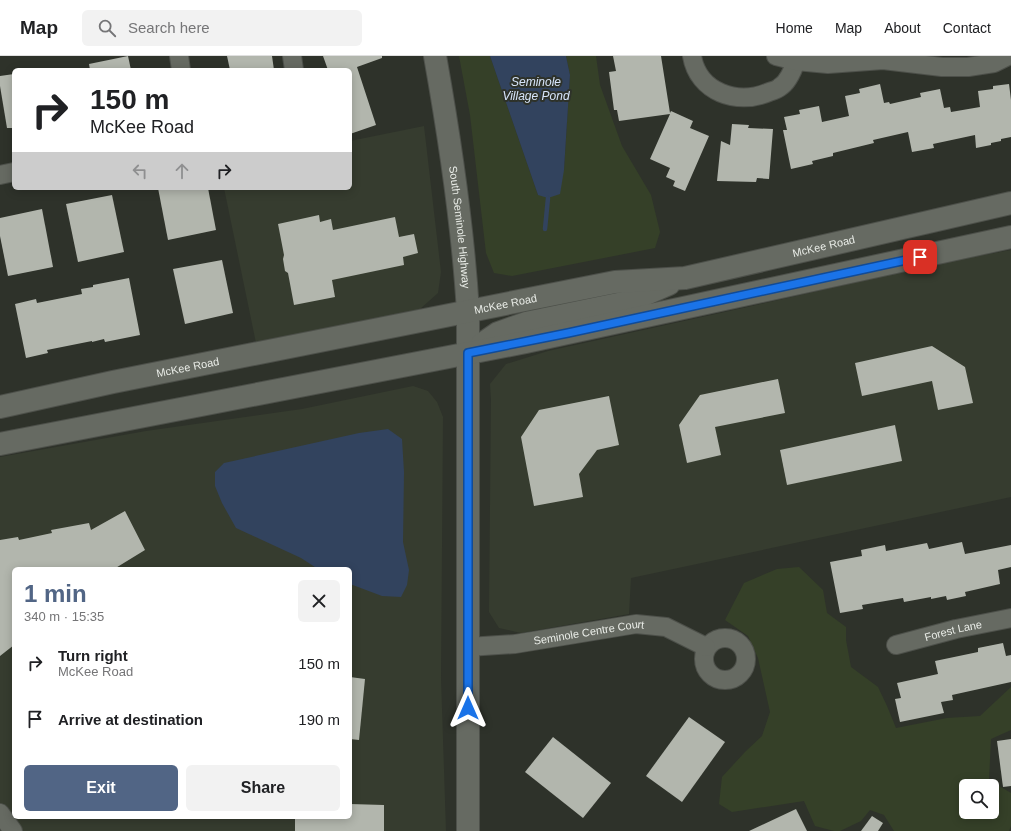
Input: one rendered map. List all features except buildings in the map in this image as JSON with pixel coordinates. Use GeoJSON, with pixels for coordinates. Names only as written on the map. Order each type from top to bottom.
{"type":"FeatureCollection","features":[{"type":"Feature","properties":{"kind":"main road","name":"South Seminole Highway"},"geometry":{"type":"LineString","coordinates":[[435,56],[454,174],[468,312],[468,831]]}},
{"type":"Feature","properties":{"kind":"main road","name":"McKee Road"},"geometry":{"type":"LineString","coordinates":[[0,407],[120,380],[615,282],[685,278],[1011,203]]}},
{"type":"Feature","properties":{"kind":"main road"},"geometry":{"type":"LineString","coordinates":[[0,444],[576,332],[1011,237]]}},
{"type":"Feature","properties":{"kind":"main road"},"geometry":{"type":"LineString","coordinates":[[468,353],[498,333],[526,323],[628,302],[685,278]]}},
{"type":"Feature","properties":{"kind":"street"},"geometry":{"type":"LineString","coordinates":[[179,56],[181,68]]}},
{"type":"Feature","properties":{"kind":"street"},"geometry":{"type":"LineString","coordinates":[[292,56],[294,68]]}},
{"type":"Feature","properties":{"kind":"street"},"geometry":{"type":"LineString","coordinates":[[692,56],[693,66],[704,82],[718,92],[735,97],[759,97],[781,87],[792,72],[796,61]]}},
{"type":"Feature","properties":{"kind":"street"},"geometry":{"type":"LineString","coordinates":[[776,56],[796,61],[828,64],[883,60],[942,67],[968,67],[994,62],[1008,56]]}},
{"type":"Feature","properties":{"kind":"street"},"geometry":{"type":"LineString","coordinates":[[0,175],[12,172]]}},
{"type":"Feature","properties":{"kind":"street","name":"Forest Lane"},"geometry":{"type":"LineString","coordinates":[[896,645],[956,629],[1011,618]]}},
{"type":"Feature","properties":{"kind":"street","name":"Seminole Centre Court"},"geometry":{"type":"LineString","coordinates":[[468,647],[515,644],[636,624],[666,627],[706,647]]}},
{"type":"Feature","properties":{"kind":"street"},"geometry":{"type":"LineString","coordinates":[[0,813],[13,831]]}},
{"type":"Feature","properties":{"kind":"shaded area"},"geometry":{"type":"Polygon","coordinates":[[[424,126],[441,272],[438,293],[420,309],[256,343],[224,190],[352,190],[352,141],[424,126]]]}},
{"type":"Feature","properties":{"kind":"shaded area"},"geometry":{"type":"Polygon","coordinates":[[[1011,250],[1011,497],[631,578],[629,614],[521,633],[499,628],[489,612],[490,384],[506,364],[548,351],[946,262],[1011,250]]]}},
{"type":"Feature","properties":{"kind":"shaded area"},"geometry":{"type":"Polygon","coordinates":[[[413,386],[428,391],[437,402],[443,417],[441,678],[446,831],[0,831],[0,457],[146,431],[302,409],[413,386]]]}},
{"type":"Feature","properties":{"kind":"green space"},"geometry":{"type":"Polygon","coordinates":[[[459,56],[490,56],[538,195],[564,170],[570,75],[566,56],[596,56],[600,85],[622,146],[651,195],[660,232],[655,248],[512,276],[494,273],[486,253],[470,115],[459,56]]]}},
{"type":"Feature","properties":{"kind":"green space"},"geometry":{"type":"Polygon","coordinates":[[[799,567],[823,590],[827,613],[846,627],[846,640],[851,667],[878,687],[896,728],[947,718],[980,716],[1011,687],[1011,730],[991,739],[989,779],[959,779],[959,819],[999,819],[999,786],[1011,793],[1011,826],[1009,831],[894,831],[884,815],[870,810],[861,821],[840,831],[834,831],[815,826],[804,801],[732,812],[719,804],[722,777],[762,736],[770,712],[758,658],[748,636],[725,620],[744,583],[777,569],[799,567]]]}},
{"type":"Feature","properties":{"kind":"water","name":"Seminole Village Pond"},"geometry":{"type":"Polygon","coordinates":[[[490,56],[566,56],[570,75],[564,170],[560,194],[548,198],[538,195],[490,56]]]}},
{"type":"Feature","properties":{"kind":"water"},"geometry":{"type":"Polygon","coordinates":[[[388,429],[402,439],[404,472],[403,542],[409,570],[407,585],[401,597],[382,596],[352,585],[352,567],[315,567],[301,558],[236,528],[222,503],[215,486],[215,472],[224,463],[359,433],[388,429]]]}},
{"type":"Feature","properties":{"kind":"waterway"},"geometry":{"type":"LineString","coordinates":[[545,229],[548,198]]}},
{"type":"Feature","properties":{"kind":"route"},"geometry":{"type":"LineString","coordinates":[[468,708],[468,353],[568,333],[920,257]]}}]}
